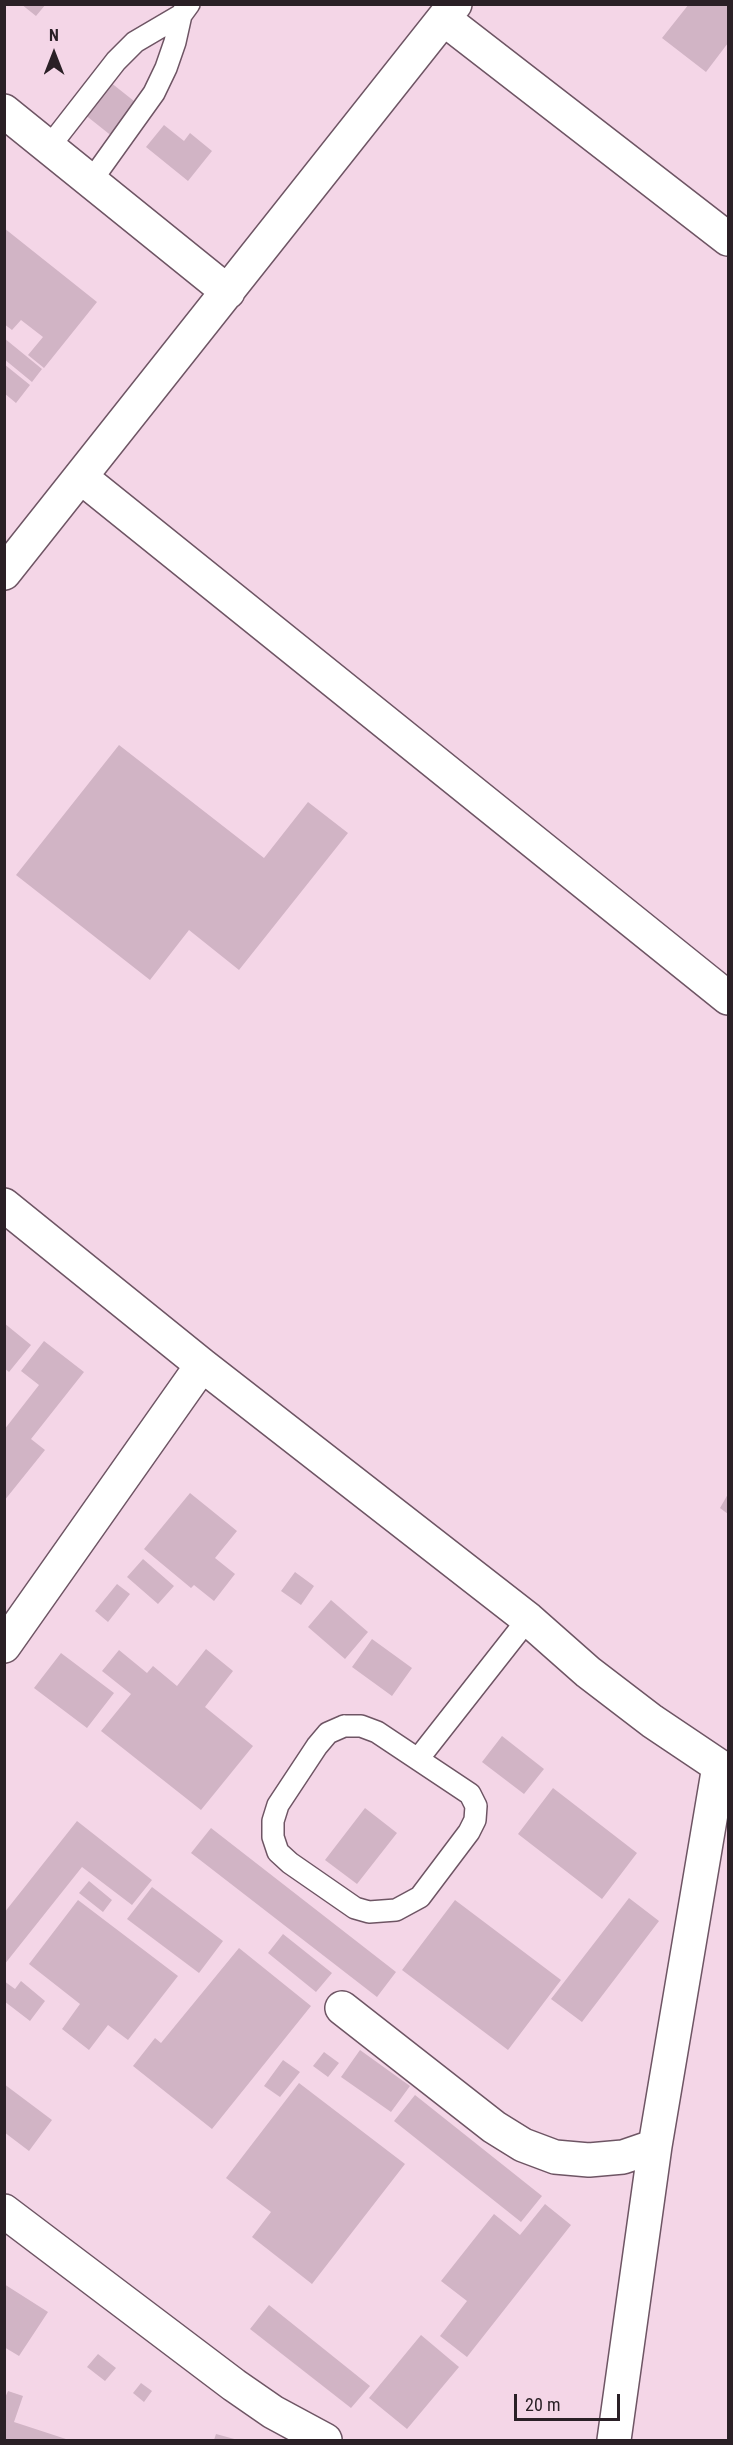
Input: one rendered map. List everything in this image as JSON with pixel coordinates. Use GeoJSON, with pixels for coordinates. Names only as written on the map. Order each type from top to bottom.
{"type":"FeatureCollection","features":[{"type":"Feature","properties":{"kind":"street"},"geometry":{"type":"LineString","coordinates":[[4,573],[82,478],[450,12],[729,239]]}},
{"type":"Feature","properties":{"kind":"street"},"geometry":{"type":"LineString","coordinates":[[4,111],[228,292]]}},
{"type":"Feature","properties":{"kind":"street"},"geometry":{"type":"LineString","coordinates":[[82,478],[729,998]]}},
{"type":"Feature","properties":{"kind":"street"},"geometry":{"type":"LineString","coordinates":[[4,1205],[202,1365],[528,1619],[588,1672],[652,1721],[724,1769],[655,2146],[614,2440]]}},
{"type":"Feature","properties":{"kind":"street"},"geometry":{"type":"LineString","coordinates":[[4,1646],[202,1365]]}},
{"type":"Feature","properties":{"kind":"street"},"geometry":{"type":"LineString","coordinates":[[342,2008],[494,2127],[523,2145],[555,2157],[589,2160],[623,2157],[655,2146]]}},
{"type":"Feature","properties":{"kind":"street"},"geometry":{"type":"LineString","coordinates":[[4,2211],[234,2385],[273,2412],[325,2440]]}},
{"type":"Feature","properties":{"kind":"lane"},"geometry":{"type":"LineString","coordinates":[[49,147],[116,62],[135,42],[185,10]]}},
{"type":"Feature","properties":{"kind":"lane"},"geometry":{"type":"LineString","coordinates":[[91,181],[154,93],[176,42],[185,10]]}},
{"type":"Feature","properties":{"kind":"lane"},"geometry":{"type":"LineString","coordinates":[[418,1759],[528,1619]]}},
{"type":"Feature","properties":{"kind":"lane"},"geometry":{"type":"LineString","coordinates":[[344,1726],[361,1726],[377,1732],[418,1759],[470,1794],[476,1806],[476,1820],[420,1897],[409,1905],[383,1912],[355,1908],[290,1863],[279,1852],[273,1837],[273,1821],[279,1805],[328,1733],[344,1726]]}},
{"type":"Feature","properties":{"kind":"building"},"geometry":{"type":"Polygon","coordinates":[[[21,4],[46,4],[36,16],[21,4]]]}},
{"type":"Feature","properties":{"kind":"building"},"geometry":{"type":"Polygon","coordinates":[[[689,4],[728,4],[728,43],[706,72],[662,38],[689,4]]]}},
{"type":"Feature","properties":{"kind":"building"},"geometry":{"type":"Polygon","coordinates":[[[110,82],[139,105],[113,137],[84,114],[110,82]]]}},
{"type":"Feature","properties":{"kind":"building"},"geometry":{"type":"Polygon","coordinates":[[[164,125],[184,141],[190,133],[212,151],[188,181],[146,147],[164,125]]]}},
{"type":"Feature","properties":{"kind":"building"},"geometry":{"type":"Polygon","coordinates":[[[4,228],[97,302],[44,368],[28,355],[43,337],[21,320],[12,330],[4,324],[4,228]]]}},
{"type":"Feature","properties":{"kind":"building"},"geometry":{"type":"Polygon","coordinates":[[[4,338],[42,369],[32,382],[4,359],[4,338]]]}},
{"type":"Feature","properties":{"kind":"building"},"geometry":{"type":"Polygon","coordinates":[[[4,364],[30,385],[16,403],[4,393],[4,364]]]}},
{"type":"Feature","properties":{"kind":"building"},"geometry":{"type":"Polygon","coordinates":[[[119,745],[264,858],[308,802],[348,833],[239,970],[189,930],[150,980],[16,875],[119,745]]]}},
{"type":"Feature","properties":{"kind":"building"},"geometry":{"type":"Polygon","coordinates":[[[4,1323],[31,1345],[9,1372],[4,1368],[4,1323]]]}},
{"type":"Feature","properties":{"kind":"building"},"geometry":{"type":"Polygon","coordinates":[[[44,1341],[84,1372],[31,1439],[45,1450],[4,1501],[4,1430],[39,1385],[21,1371],[44,1341]]]}},
{"type":"Feature","properties":{"kind":"building"},"geometry":{"type":"Polygon","coordinates":[[[190,1493],[237,1531],[215,1558],[235,1574],[214,1601],[194,1585],[191,1588],[144,1549],[190,1493]]]}},
{"type":"Feature","properties":{"kind":"building"},"geometry":{"type":"Polygon","coordinates":[[[728,1494],[728,1514],[720,1508],[728,1494]]]}},
{"type":"Feature","properties":{"kind":"building"},"geometry":{"type":"Polygon","coordinates":[[[143,1559],[174,1586],[158,1604],[127,1577],[143,1559]]]}},
{"type":"Feature","properties":{"kind":"building"},"geometry":{"type":"Polygon","coordinates":[[[295,1572],[314,1586],[301,1605],[281,1591],[295,1572]]]}},
{"type":"Feature","properties":{"kind":"building"},"geometry":{"type":"Polygon","coordinates":[[[117,1584],[130,1594],[108,1622],[95,1611],[117,1584]]]}},
{"type":"Feature","properties":{"kind":"building"},"geometry":{"type":"Polygon","coordinates":[[[331,1600],[368,1632],[345,1659],[308,1627],[331,1600]]]}},
{"type":"Feature","properties":{"kind":"building"},"geometry":{"type":"Polygon","coordinates":[[[372,1639],[412,1668],[392,1696],[352,1667],[372,1639]]]}},
{"type":"Feature","properties":{"kind":"building"},"geometry":{"type":"Polygon","coordinates":[[[206,1649],[233,1671],[205,1707],[253,1746],[201,1810],[101,1731],[131,1694],[102,1671],[119,1650],[147,1673],[153,1666],[177,1686],[206,1649]]]}},
{"type":"Feature","properties":{"kind":"building"},"geometry":{"type":"Polygon","coordinates":[[[61,1653],[114,1693],[87,1728],[34,1688],[61,1653]]]}},
{"type":"Feature","properties":{"kind":"building"},"geometry":{"type":"Polygon","coordinates":[[[502,1736],[544,1769],[524,1794],[482,1762],[502,1736]]]}},
{"type":"Feature","properties":{"kind":"building"},"geometry":{"type":"Polygon","coordinates":[[[553,1788],[637,1853],[602,1899],[518,1834],[553,1788]]]}},
{"type":"Feature","properties":{"kind":"building"},"geometry":{"type":"Polygon","coordinates":[[[365,1808],[397,1833],[357,1884],[325,1860],[365,1808]]]}},
{"type":"Feature","properties":{"kind":"building"},"geometry":{"type":"Polygon","coordinates":[[[77,1821],[152,1880],[132,1905],[82,1867],[4,1965],[4,1913],[77,1821]]]}},
{"type":"Feature","properties":{"kind":"building"},"geometry":{"type":"Polygon","coordinates":[[[211,1828],[396,1972],[377,1997],[191,1853],[211,1828]]]}},
{"type":"Feature","properties":{"kind":"building"},"geometry":{"type":"Polygon","coordinates":[[[89,1881],[112,1900],[103,1912],[79,1893],[89,1881]]]}},
{"type":"Feature","properties":{"kind":"building"},"geometry":{"type":"Polygon","coordinates":[[[152,1887],[223,1941],[199,1973],[127,1919],[152,1887]]]}},
{"type":"Feature","properties":{"kind":"building"},"geometry":{"type":"Polygon","coordinates":[[[629,1898],[659,1921],[582,2022],[551,1999],[629,1898]]]}},
{"type":"Feature","properties":{"kind":"building"},"geometry":{"type":"Polygon","coordinates":[[[78,1900],[178,1976],[128,2040],[108,2025],[89,2050],[62,2029],[80,2004],[29,1964],[78,1900]]]}},
{"type":"Feature","properties":{"kind":"building"},"geometry":{"type":"Polygon","coordinates":[[[455,1900],[561,1980],[508,2050],[402,1970],[455,1900]]]}},
{"type":"Feature","properties":{"kind":"building"},"geometry":{"type":"Polygon","coordinates":[[[283,1934],[332,1973],[316,1992],[268,1953],[283,1934]]]}},
{"type":"Feature","properties":{"kind":"building"},"geometry":{"type":"Polygon","coordinates":[[[239,1948],[311,2006],[212,2129],[133,2066],[155,2038],[161,2043],[239,1948]]]}},
{"type":"Feature","properties":{"kind":"building"},"geometry":{"type":"Polygon","coordinates":[[[4,1981],[15,1989],[21,1981],[45,2001],[30,2021],[4,2001],[4,1981]]]}},
{"type":"Feature","properties":{"kind":"building"},"geometry":{"type":"Polygon","coordinates":[[[360,2050],[410,2086],[391,2112],[341,2077],[360,2050]]]}},
{"type":"Feature","properties":{"kind":"building"},"geometry":{"type":"Polygon","coordinates":[[[324,2052],[339,2063],[328,2077],[313,2066],[324,2052]]]}},
{"type":"Feature","properties":{"kind":"building"},"geometry":{"type":"Polygon","coordinates":[[[283,2060],[300,2072],[280,2097],[264,2086],[283,2060]]]}},
{"type":"Feature","properties":{"kind":"building"},"geometry":{"type":"Polygon","coordinates":[[[299,2083],[405,2164],[312,2284],[252,2237],[271,2212],[226,2178],[299,2083]]]}},
{"type":"Feature","properties":{"kind":"building"},"geometry":{"type":"Polygon","coordinates":[[[4,2084],[52,2120],[29,2151],[4,2132],[4,2084]]]}},
{"type":"Feature","properties":{"kind":"building"},"geometry":{"type":"Polygon","coordinates":[[[415,2095],[542,2196],[521,2222],[394,2121],[415,2095]]]}},
{"type":"Feature","properties":{"kind":"building"},"geometry":{"type":"Polygon","coordinates":[[[545,2204],[571,2225],[467,2357],[440,2336],[467,2301],[441,2281],[494,2214],[520,2235],[545,2204]]]}},
{"type":"Feature","properties":{"kind":"building"},"geometry":{"type":"Polygon","coordinates":[[[4,2284],[48,2312],[19,2356],[4,2347],[4,2284]]]}},
{"type":"Feature","properties":{"kind":"building"},"geometry":{"type":"Polygon","coordinates":[[[269,2305],[370,2386],[351,2408],[250,2329],[269,2305]]]}},
{"type":"Feature","properties":{"kind":"building"},"geometry":{"type":"Polygon","coordinates":[[[421,2335],[459,2367],[407,2429],[369,2398],[421,2335]]]}},
{"type":"Feature","properties":{"kind":"building"},"geometry":{"type":"Polygon","coordinates":[[[98,2354],[116,2368],[105,2381],[87,2367],[98,2354]]]}},
{"type":"Feature","properties":{"kind":"building"},"geometry":{"type":"Polygon","coordinates":[[[141,2383],[152,2391],[144,2402],[133,2393],[141,2383]]]}},
{"type":"Feature","properties":{"kind":"building"},"geometry":{"type":"Polygon","coordinates":[[[8,2391],[23,2396],[14,2422],[69,2440],[4,2440],[4,2400],[8,2391]]]}},
{"type":"Feature","properties":{"kind":"building"},"geometry":{"type":"Polygon","coordinates":[[[216,2434],[238,2440],[214,2440],[216,2434]]]}}]}
